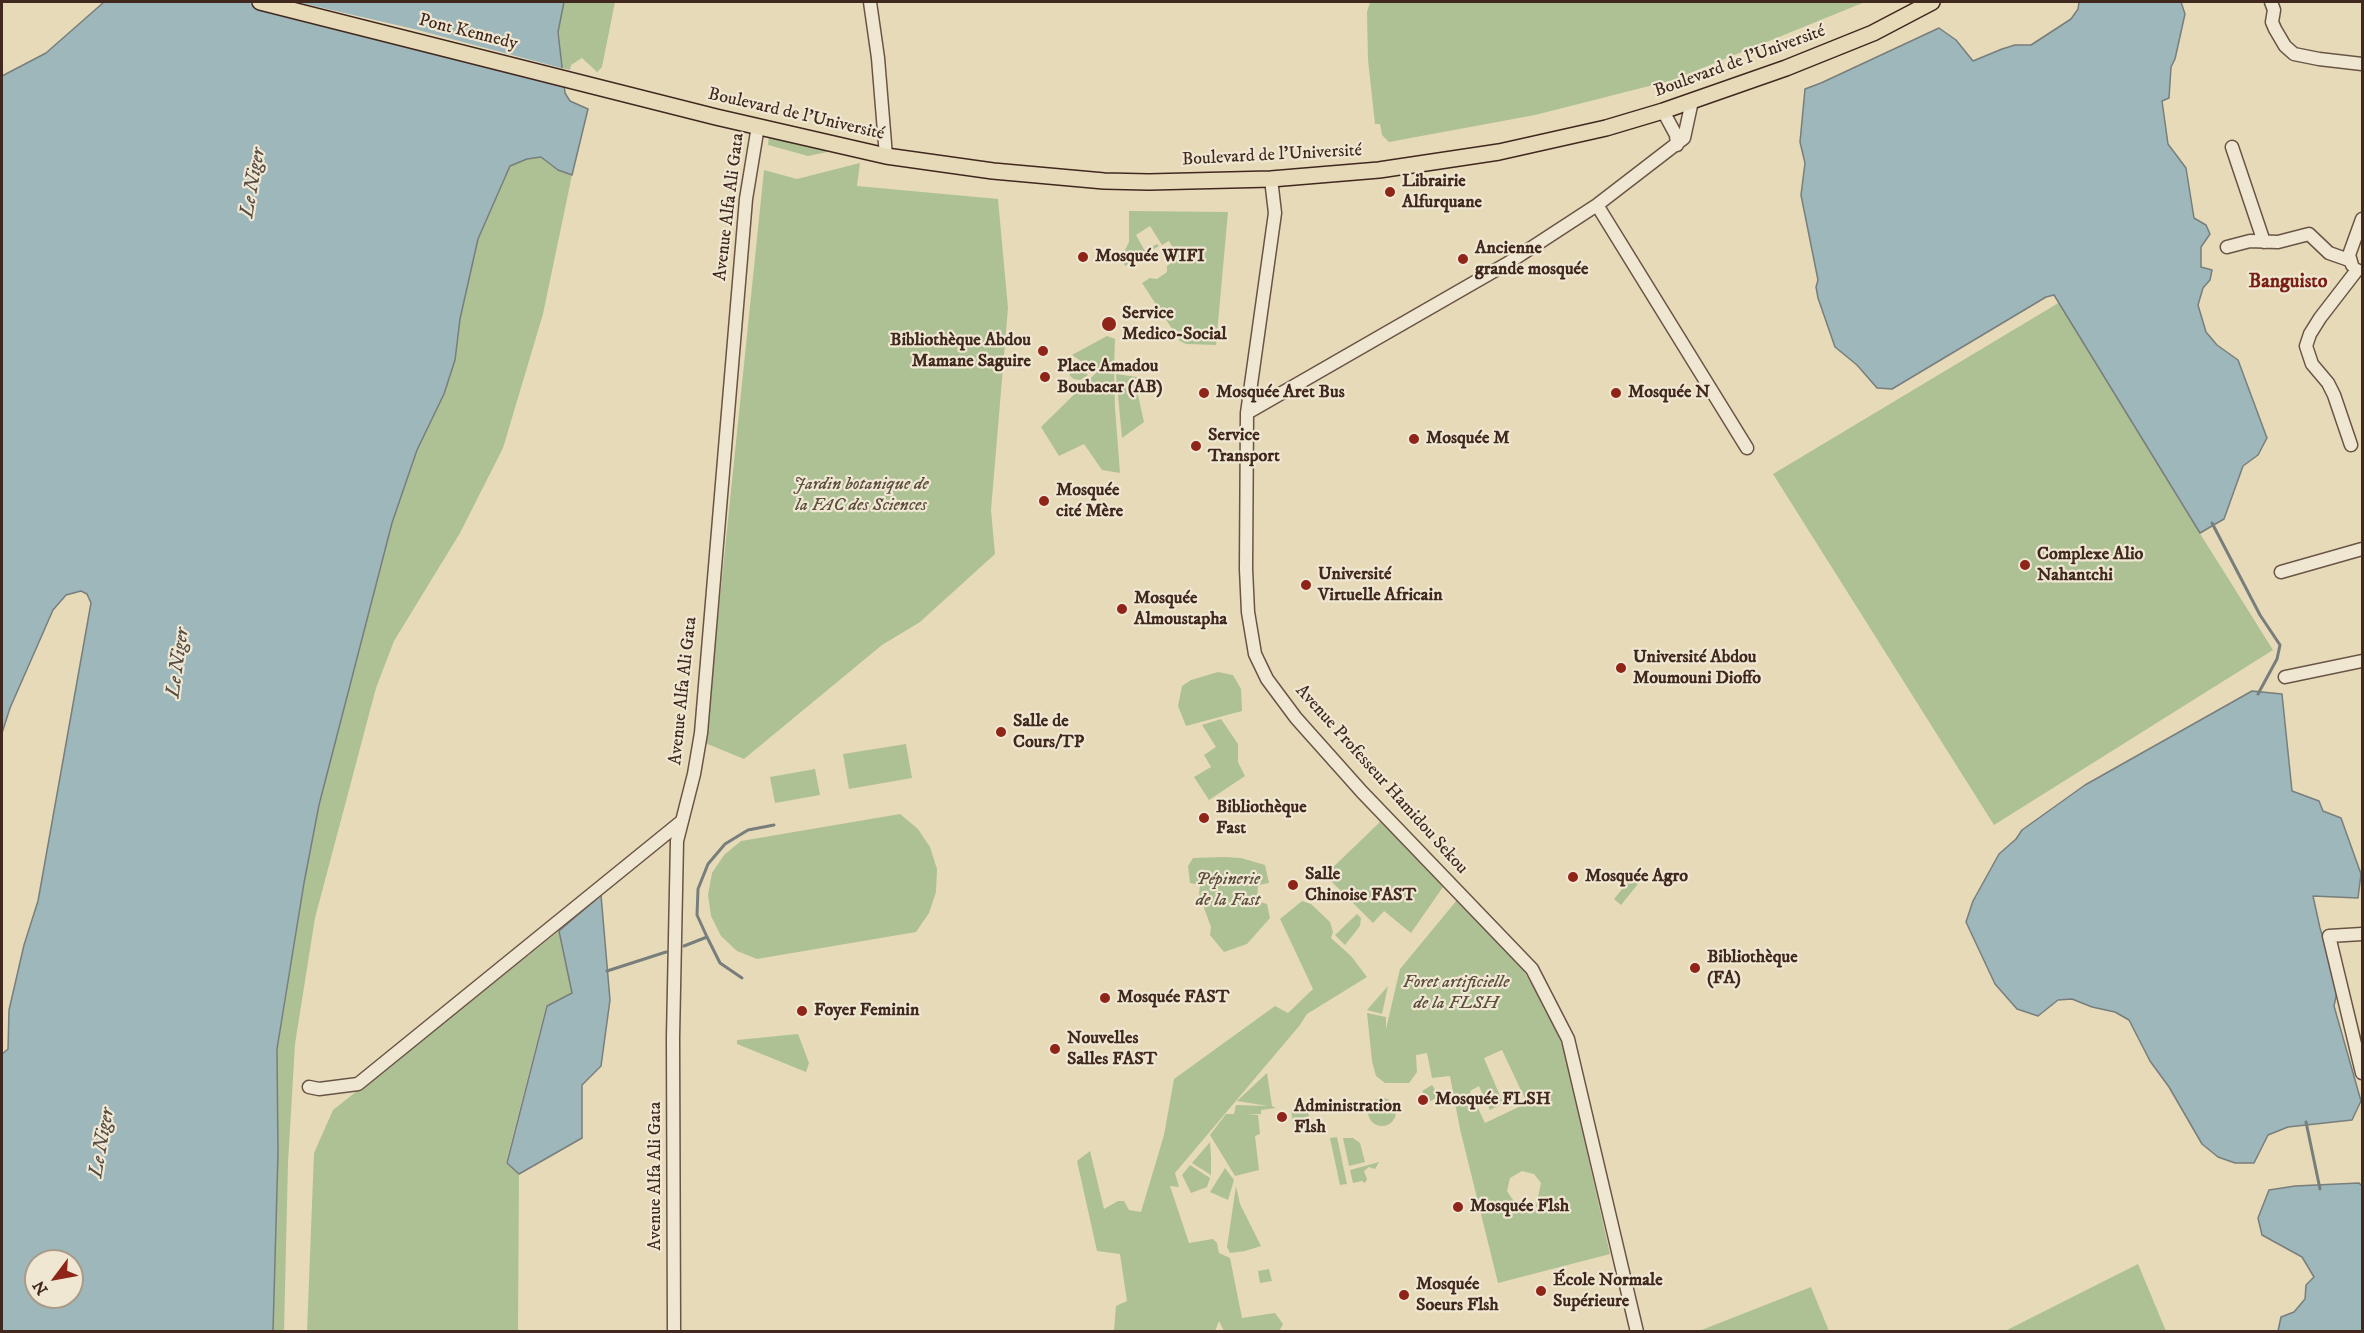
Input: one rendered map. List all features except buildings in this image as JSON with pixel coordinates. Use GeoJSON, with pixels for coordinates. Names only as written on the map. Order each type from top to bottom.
{"type":"FeatureCollection","features":[{"type":"Feature","properties":{"kind":"main road","name":"Pont Kennedy"},"geometry":{"type":"LineString","coordinates":[[260,2],[596,85]]}},
{"type":"Feature","properties":{"kind":"main road","name":"Boulevard de l'Université"},"geometry":{"type":"LineString","coordinates":[[596,85],[886,156],[993,171],[1104,181],[1271,179],[1379,170],[1499,152],[1606,128],[1786,69],[1873,33],[1932,2]]}},
{"type":"Feature","properties":{"kind":"street"},"geometry":{"type":"LineString","coordinates":[[870,2],[878,58],[886,156]]}},
{"type":"Feature","properties":{"kind":"street"},"geometry":{"type":"LineString","coordinates":[[2271,2],[2274,10],[2272,22],[2275,29],[2284,44],[2294,54],[2362,64]]}},
{"type":"Feature","properties":{"kind":"street"},"geometry":{"type":"LineString","coordinates":[[1247,413],[1508,263],[1597,205],[1684,138],[1692,101]]}},
{"type":"Feature","properties":{"kind":"street"},"geometry":{"type":"LineString","coordinates":[[1663,111],[1676,135],[1677,145]]}},
{"type":"Feature","properties":{"kind":"street","name":"Avenue Alfa Ali Gata"},"geometry":{"type":"LineString","coordinates":[[674,1332],[673,1038],[677,841],[694,774],[701,733],[746,199],[758,126]]}},
{"type":"Feature","properties":{"kind":"street"},"geometry":{"type":"LineString","coordinates":[[2232,147],[2264,242]]}},
{"type":"Feature","properties":{"kind":"street","name":"Avenue Professeur Hamidou Sekou"},"geometry":{"type":"LineString","coordinates":[[1271,179],[1275,213],[1247,413],[1246,569],[1248,612],[1256,654],[1267,679],[1296,718],[1362,792],[1532,969],[1568,1038],[1637,1332]]}},
{"type":"Feature","properties":{"kind":"street"},"geometry":{"type":"LineString","coordinates":[[1597,205],[1747,448]]}},
{"type":"Feature","properties":{"kind":"street"},"geometry":{"type":"LineString","coordinates":[[2349,257],[2362,219]]}},
{"type":"Feature","properties":{"kind":"street"},"geometry":{"type":"LineString","coordinates":[[2227,247],[2250,241],[2278,242],[2308,234],[2329,253],[2349,257],[2360,271],[2320,318],[2306,346],[2312,364],[2328,382],[2334,395],[2351,445]]}},
{"type":"Feature","properties":{"kind":"street"},"geometry":{"type":"LineString","coordinates":[[2281,572],[2362,549]]}},
{"type":"Feature","properties":{"kind":"street"},"geometry":{"type":"LineString","coordinates":[[2285,677],[2362,661]]}},
{"type":"Feature","properties":{"kind":"street"},"geometry":{"type":"LineString","coordinates":[[309,1088],[319,1089],[358,1084],[682,821]]}},
{"type":"Feature","properties":{"kind":"street"},"geometry":{"type":"LineString","coordinates":[[2362,934],[2329,936],[2362,1072]]}},
{"type":"Feature","properties":{"kind":"green space"},"geometry":{"type":"Polygon","coordinates":[[[564,2],[615,2],[602,67],[597,72],[582,58],[571,65],[570,70],[562,68],[558,32],[564,2]]]}},
{"type":"Feature","properties":{"kind":"green space"},"geometry":{"type":"Polygon","coordinates":[[[1370,2],[1865,2],[1673,80],[1535,115],[1389,142],[1382,135],[1380,124],[1375,124],[1368,60],[1367,12],[1370,2]]]}},
{"type":"Feature","properties":{"kind":"green space"},"geometry":{"type":"Polygon","coordinates":[[[769,135],[827,150],[827,152],[808,156],[768,145],[769,135]]]}},
{"type":"Feature","properties":{"kind":"green space"},"geometry":{"type":"Polygon","coordinates":[[[541,157],[558,170],[572,175],[543,314],[503,448],[460,533],[394,641],[376,688],[315,918],[295,1044],[288,1163],[284,1331],[273,1332],[278,1154],[277,1049],[319,805],[392,523],[417,450],[444,394],[454,360],[460,319],[478,239],[510,166],[527,159],[541,157]]]}},
{"type":"Feature","properties":{"kind":"green space","name":"Jardin botanique de la FAC des Sciences"},"geometry":{"type":"Polygon","coordinates":[[[860,163],[857,186],[998,199],[1008,308],[991,510],[995,554],[920,622],[882,645],[744,759],[705,743],[764,170],[797,179],[860,163]]]}},
{"type":"Feature","properties":{"kind":"green space"},"geometry":{"type":"Polygon","coordinates":[[[1129,211],[1228,212],[1216,345],[1186,344],[1180,341],[1142,283],[1150,278],[1157,279],[1167,272],[1167,266],[1179,258],[1169,241],[1162,245],[1150,226],[1136,235],[1145,251],[1157,244],[1159,246],[1125,266],[1121,258],[1129,242],[1129,211]]]}},
{"type":"Feature","properties":{"kind":"green space","name":"Complexe Alio Nahantchi"},"geometry":{"type":"Polygon","coordinates":[[[2060,302],[2179,500],[2273,650],[1994,825],[1773,474],[2060,302]]]}},
{"type":"Feature","properties":{"kind":"green space"},"geometry":{"type":"Polygon","coordinates":[[[1107,336],[1115,339],[1114,368],[1093,369],[1072,355],[1107,336]]]}},
{"type":"Feature","properties":{"kind":"green space"},"geometry":{"type":"Polygon","coordinates":[[[1067,360],[1088,375],[1080,380],[1074,379],[1070,376],[1067,360]]]}},
{"type":"Feature","properties":{"kind":"green space"},"geometry":{"type":"Polygon","coordinates":[[[1114,369],[1120,473],[1102,470],[1084,444],[1059,456],[1041,427],[1098,371],[1114,369]]]}},
{"type":"Feature","properties":{"kind":"green space"},"geometry":{"type":"Polygon","coordinates":[[[1116,374],[1137,377],[1144,422],[1122,438],[1116,374]]]}},
{"type":"Feature","properties":{"kind":"green space"},"geometry":{"type":"Polygon","coordinates":[[[1218,672],[1233,675],[1241,689],[1242,711],[1186,726],[1178,706],[1182,686],[1191,680],[1218,672]]]}},
{"type":"Feature","properties":{"kind":"green space"},"geometry":{"type":"Polygon","coordinates":[[[1221,719],[1238,744],[1238,762],[1245,776],[1209,800],[1194,777],[1211,767],[1204,755],[1216,747],[1202,725],[1221,719]]]}},
{"type":"Feature","properties":{"kind":"green space"},"geometry":{"type":"Polygon","coordinates":[[[906,744],[912,778],[849,789],[843,754],[906,744]]]}},
{"type":"Feature","properties":{"kind":"green space"},"geometry":{"type":"Polygon","coordinates":[[[815,769],[820,795],[775,803],[770,777],[815,769]]]}},
{"type":"Feature","properties":{"kind":"green space"},"geometry":{"type":"Polygon","coordinates":[[[900,814],[918,829],[930,847],[937,869],[936,892],[929,913],[916,932],[757,959],[737,951],[721,936],[711,916],[708,895],[712,873],[724,855],[741,841],[900,814]]]}},
{"type":"Feature","properties":{"kind":"green space"},"geometry":{"type":"Polygon","coordinates":[[[1382,820],[1443,887],[1411,933],[1384,911],[1373,923],[1325,875],[1382,820]]]}},
{"type":"Feature","properties":{"kind":"green space","name":"Pépinerie de la Fast"},"geometry":{"type":"Polygon","coordinates":[[[1193,858],[1241,858],[1265,865],[1269,883],[1258,885],[1257,901],[1267,904],[1270,918],[1247,944],[1224,952],[1210,935],[1211,927],[1199,894],[1200,885],[1190,883],[1188,866],[1193,858]]]}},
{"type":"Feature","properties":{"kind":"green space"},"geometry":{"type":"Polygon","coordinates":[[[1631,878],[1638,884],[1621,905],[1614,899],[1631,878]]]}},
{"type":"Feature","properties":{"kind":"green space","name":"Foret artificielle de la FLSH"},"geometry":{"type":"Polygon","coordinates":[[[1457,900],[1524,971],[1554,1023],[1564,1051],[1610,1254],[1498,1283],[1460,1129],[1450,1076],[1432,1078],[1427,1053],[1416,1055],[1417,1072],[1409,1083],[1385,1083],[1376,1076],[1372,1061],[1367,1013],[1386,1017],[1386,1029],[1400,969],[1457,900]],[[1502,1050],[1484,1058],[1503,1103],[1490,1110],[1479,1086],[1470,1091],[1485,1123],[1527,1103],[1502,1050]],[[1522,1171],[1510,1178],[1507,1191],[1513,1200],[1524,1203],[1526,1209],[1530,1208],[1532,1211],[1537,1208],[1535,1204],[1543,1203],[1545,1199],[1538,1197],[1541,1183],[1534,1174],[1522,1171]]]}},
{"type":"Feature","properties":{"kind":"green space"},"geometry":{"type":"Polygon","coordinates":[[[1302,901],[1311,904],[1330,922],[1333,932],[1331,938],[1351,956],[1367,977],[1307,1014],[1175,1173],[1179,1187],[1170,1186],[1189,1243],[1213,1239],[1217,1243],[1219,1253],[1230,1258],[1242,1318],[1275,1313],[1283,1324],[1279,1332],[1224,1331],[1219,1321],[1215,1331],[1114,1331],[1116,1306],[1127,1301],[1120,1254],[1097,1251],[1077,1161],[1090,1151],[1104,1209],[1118,1201],[1124,1201],[1129,1210],[1141,1212],[1164,1135],[1174,1079],[1275,1006],[1288,1013],[1313,989],[1280,919],[1302,901]]]}},
{"type":"Feature","properties":{"kind":"green space"},"geometry":{"type":"Polygon","coordinates":[[[1357,914],[1361,918],[1360,926],[1345,945],[1335,935],[1357,914]]]}},
{"type":"Feature","properties":{"kind":"green space"},"geometry":{"type":"Polygon","coordinates":[[[559,931],[572,993],[546,1006],[506,1163],[519,1174],[518,1331],[307,1332],[314,1153],[333,1110],[559,931]]]}},
{"type":"Feature","properties":{"kind":"green space"},"geometry":{"type":"Polygon","coordinates":[[[1388,986],[1382,1014],[1367,1010],[1388,986]]]}},
{"type":"Feature","properties":{"kind":"green space"},"geometry":{"type":"Polygon","coordinates":[[[798,1034],[809,1063],[806,1072],[737,1044],[737,1040],[798,1034]]]}},
{"type":"Feature","properties":{"kind":"green space"},"geometry":{"type":"Polygon","coordinates":[[[1267,1073],[1272,1106],[1276,1108],[1261,1110],[1261,1114],[1247,1114],[1258,1115],[1260,1134],[1255,1136],[1259,1170],[1235,1176],[1210,1135],[1226,1114],[1234,1114],[1236,1105],[1268,1106],[1237,1101],[1267,1073]]]}},
{"type":"Feature","properties":{"kind":"green space"},"geometry":{"type":"Polygon","coordinates":[[[1432,1085],[1439,1096],[1429,1102],[1422,1091],[1432,1085]]]}},
{"type":"Feature","properties":{"kind":"green space"},"geometry":{"type":"Polygon","coordinates":[[[1382,1098],[1392,1102],[1396,1112],[1392,1122],[1382,1126],[1372,1122],[1368,1112],[1372,1102],[1382,1098]]]}},
{"type":"Feature","properties":{"kind":"green space"},"geometry":{"type":"Polygon","coordinates":[[[1307,1107],[1312,1130],[1295,1133],[1291,1110],[1307,1107]]]}},
{"type":"Feature","properties":{"kind":"green space"},"geometry":{"type":"Polygon","coordinates":[[[1337,1137],[1347,1184],[1340,1185],[1330,1138],[1337,1137]]]}},
{"type":"Feature","properties":{"kind":"green space"},"geometry":{"type":"Polygon","coordinates":[[[1343,1138],[1353,1138],[1360,1143],[1365,1162],[1349,1166],[1343,1138]]]}},
{"type":"Feature","properties":{"kind":"green space"},"geometry":{"type":"Polygon","coordinates":[[[1210,1142],[1211,1157],[1211,1175],[1192,1163],[1210,1142]]]}},
{"type":"Feature","properties":{"kind":"green space"},"geometry":{"type":"Polygon","coordinates":[[[1379,1162],[1375,1169],[1369,1167],[1364,1171],[1367,1179],[1365,1183],[1362,1181],[1353,1183],[1350,1170],[1379,1162]]]}},
{"type":"Feature","properties":{"kind":"green space"},"geometry":{"type":"Polygon","coordinates":[[[1190,1165],[1210,1178],[1207,1187],[1191,1193],[1182,1175],[1190,1165]]]}},
{"type":"Feature","properties":{"kind":"green space"},"geometry":{"type":"Polygon","coordinates":[[[1225,1168],[1234,1180],[1228,1200],[1210,1192],[1225,1168]]]}},
{"type":"Feature","properties":{"kind":"green space"},"geometry":{"type":"Polygon","coordinates":[[[1236,1186],[1240,1204],[1261,1246],[1230,1253],[1227,1247],[1236,1186]]]}},
{"type":"Feature","properties":{"kind":"green space"},"geometry":{"type":"Polygon","coordinates":[[[2138,1264],[2166,1331],[2005,1331],[2138,1264]]]}},
{"type":"Feature","properties":{"kind":"green space"},"geometry":{"type":"Polygon","coordinates":[[[1269,1269],[1272,1281],[1260,1283],[1258,1271],[1269,1269]]]}},
{"type":"Feature","properties":{"kind":"green space"},"geometry":{"type":"Polygon","coordinates":[[[1811,1287],[1829,1331],[1699,1331],[1811,1287]]]}},
{"type":"Feature","properties":{"kind":"water","name":"Le Niger"},"geometry":{"type":"Polygon","coordinates":[[[104,2],[564,2],[558,32],[565,93],[570,101],[588,109],[572,175],[558,170],[541,157],[527,159],[510,166],[478,239],[460,319],[455,360],[444,394],[417,450],[392,523],[319,805],[277,1049],[278,1154],[273,1331],[2,1331],[2,1054],[8,1049],[9,1010],[24,945],[38,901],[91,603],[87,594],[81,591],[66,595],[53,610],[10,708],[2,733],[2,76],[46,53],[104,2]]]}},
{"type":"Feature","properties":{"kind":"water"},"geometry":{"type":"Polygon","coordinates":[[[2079,2],[2181,2],[2185,14],[2175,59],[2171,67],[2169,98],[2162,101],[2168,144],[2186,168],[2194,218],[2206,225],[2210,234],[2201,247],[2201,267],[2212,270],[2210,280],[2203,288],[2198,305],[2206,332],[2217,345],[2238,360],[2267,438],[2258,455],[2243,466],[2224,519],[2200,533],[2054,295],[2046,297],[1892,389],[1877,388],[1857,365],[1835,347],[1818,298],[1816,287],[1818,280],[1801,195],[1805,163],[1800,142],[1805,89],[1939,28],[1956,40],[1973,61],[2015,45],[2031,45],[2071,19],[2078,9],[2079,2]]]}},
{"type":"Feature","properties":{"kind":"water"},"geometry":{"type":"Polygon","coordinates":[[[2252,691],[2282,694],[2292,791],[2319,801],[2323,811],[2341,818],[2361,874],[2358,898],[2313,896],[2338,987],[2334,1006],[2361,1101],[2352,1120],[2288,1127],[2268,1135],[2254,1163],[2235,1163],[2218,1157],[2202,1144],[2169,1087],[2150,1061],[2129,1020],[2115,1012],[2092,1007],[2072,999],[2058,1000],[2038,1016],[2017,1009],[1995,984],[1966,922],[1973,901],[1999,854],[2016,839],[2022,830],[2085,785],[2252,691]]]}},
{"type":"Feature","properties":{"kind":"water"},"geometry":{"type":"Polygon","coordinates":[[[601,895],[610,1000],[601,1066],[582,1085],[582,1138],[519,1174],[507,1163],[547,1006],[572,993],[559,931],[601,895]]]}},
{"type":"Feature","properties":{"kind":"water"},"geometry":{"type":"Polygon","coordinates":[[[2359,1183],[2362,1186],[2362,1331],[2278,1331],[2281,1317],[2294,1312],[2305,1299],[2306,1285],[2314,1277],[2302,1257],[2262,1235],[2258,1218],[2269,1190],[2295,1186],[2359,1183]]]}},
{"type":"Feature","properties":{"kind":"pier"},"geometry":{"type":"Polygon","coordinates":[[[245,2],[297,2],[414,29],[565,69],[567,83],[245,2]]]}},
{"type":"Feature","properties":{"kind":"waterway"},"geometry":{"type":"LineString","coordinates":[[2212,523],[2260,615],[2280,645],[2277,659],[2258,694]]}},
{"type":"Feature","properties":{"kind":"waterway"},"geometry":{"type":"LineString","coordinates":[[742,978],[720,963],[707,937],[697,915],[698,889],[708,864],[725,844],[748,830],[774,825]]}},
{"type":"Feature","properties":{"kind":"waterway"},"geometry":{"type":"LineString","coordinates":[[684,946],[707,937]]}},
{"type":"Feature","properties":{"kind":"waterway"},"geometry":{"type":"LineString","coordinates":[[607,971],[666,952]]}},
{"type":"Feature","properties":{"kind":"waterway"},"geometry":{"type":"LineString","coordinates":[[2306,1122],[2320,1189]]}},
{"type":"Feature","properties":{"kind":"place","name":"Librairie Alfurquane"},"geometry":{"type":"Point","coordinates":[1390,192]}},
{"type":"Feature","properties":{"kind":"place","name":"Mosquée WIFI"},"geometry":{"type":"Point","coordinates":[1083,257]}},
{"type":"Feature","properties":{"kind":"place","name":"Ancienne grande mosquée"},"geometry":{"type":"Point","coordinates":[1463,259]}},
{"type":"Feature","properties":{"kind":"place","name":"Service Medico-Social"},"geometry":{"type":"Point","coordinates":[1109,324]}},
{"type":"Feature","properties":{"kind":"place","name":"Bibliothèque Abdou Mamane Saguire"},"geometry":{"type":"Point","coordinates":[1043,351]}},
{"type":"Feature","properties":{"kind":"place","name":"Place Amadou Boubacar (AB)"},"geometry":{"type":"Point","coordinates":[1045,377]}},
{"type":"Feature","properties":{"kind":"place","name":"Mosquée Aret Bus"},"geometry":{"type":"Point","coordinates":[1204,393]}},
{"type":"Feature","properties":{"kind":"place","name":"Mosquée N"},"geometry":{"type":"Point","coordinates":[1616,393]}},
{"type":"Feature","properties":{"kind":"place","name":"Mosquée M"},"geometry":{"type":"Point","coordinates":[1414,439]}},
{"type":"Feature","properties":{"kind":"place","name":"Service Transport"},"geometry":{"type":"Point","coordinates":[1196,446]}},
{"type":"Feature","properties":{"kind":"place","name":"Mosquée cité Mère"},"geometry":{"type":"Point","coordinates":[1044,501]}},
{"type":"Feature","properties":{"kind":"place","name":"Complexe Alio Nahantchi"},"geometry":{"type":"Point","coordinates":[2025,565]}},
{"type":"Feature","properties":{"kind":"place","name":"Université Virtuelle Africain"},"geometry":{"type":"Point","coordinates":[1306,585]}},
{"type":"Feature","properties":{"kind":"place","name":"Mosquée Almoustapha"},"geometry":{"type":"Point","coordinates":[1122,609]}},
{"type":"Feature","properties":{"kind":"place","name":"Université Abdou Moumouni Dioffo"},"geometry":{"type":"Point","coordinates":[1621,668]}},
{"type":"Feature","properties":{"kind":"place","name":"Salle de Cours/TP"},"geometry":{"type":"Point","coordinates":[1001,732]}},
{"type":"Feature","properties":{"kind":"place","name":"Bibliothèque Fast"},"geometry":{"type":"Point","coordinates":[1204,818]}},
{"type":"Feature","properties":{"kind":"place","name":"Mosquée Agro"},"geometry":{"type":"Point","coordinates":[1573,877]}},
{"type":"Feature","properties":{"kind":"place","name":"Salle Chinoise FAST"},"geometry":{"type":"Point","coordinates":[1293,885]}},
{"type":"Feature","properties":{"kind":"place","name":"Bibliothèque (FA)"},"geometry":{"type":"Point","coordinates":[1695,968]}},
{"type":"Feature","properties":{"kind":"place","name":"Mosquée FAST"},"geometry":{"type":"Point","coordinates":[1105,998]}},
{"type":"Feature","properties":{"kind":"place","name":"Foyer Feminin"},"geometry":{"type":"Point","coordinates":[802,1011]}},
{"type":"Feature","properties":{"kind":"place","name":"Nouvelles Salles FAST"},"geometry":{"type":"Point","coordinates":[1055,1049]}},
{"type":"Feature","properties":{"kind":"place","name":"Mosquée FLSH"},"geometry":{"type":"Point","coordinates":[1423,1100]}},
{"type":"Feature","properties":{"kind":"place","name":"Administration Flsh"},"geometry":{"type":"Point","coordinates":[1282,1117]}},
{"type":"Feature","properties":{"kind":"place","name":"Mosquée Flsh"},"geometry":{"type":"Point","coordinates":[1458,1207]}},
{"type":"Feature","properties":{"kind":"place","name":"École Normale Supérieure"},"geometry":{"type":"Point","coordinates":[1541,1291]}},
{"type":"Feature","properties":{"kind":"place","name":"Mosquée Soeurs Flsh"},"geometry":{"type":"Point","coordinates":[1404,1295]}},
{"type":"Feature","properties":{"kind":"district","name":"Banguisto"},"geometry":{"type":"Point","coordinates":[2288,283]}}]}
